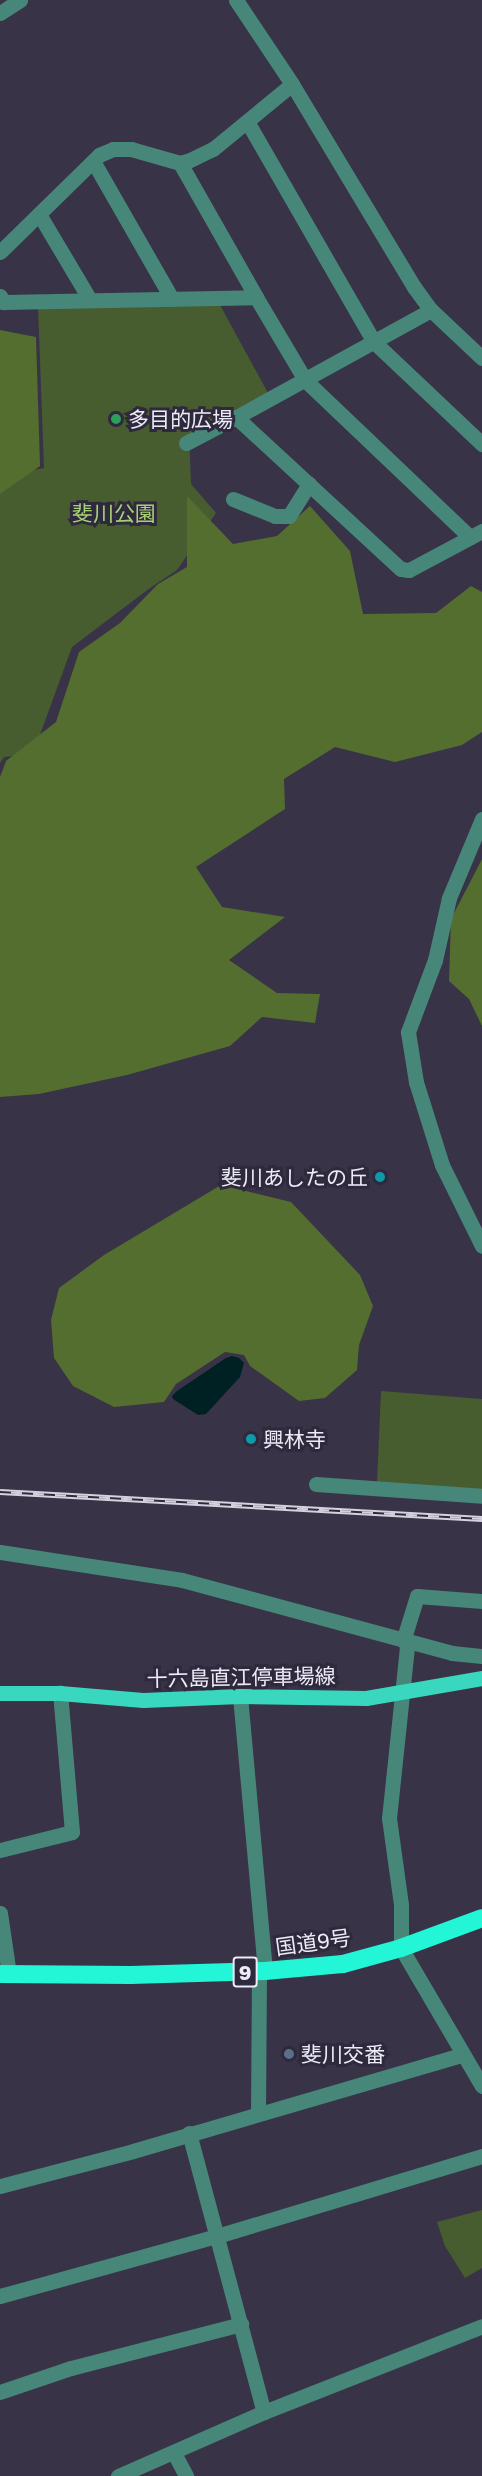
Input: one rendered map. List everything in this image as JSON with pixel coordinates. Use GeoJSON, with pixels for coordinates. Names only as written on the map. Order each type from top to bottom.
{"type":"FeatureCollection","features":[{"type":"Feature","properties":{"kind":"highway","name":"国道9号"},"geometry":{"type":"LineString","coordinates":[[5,1974],[131,1975],[262,1971],[344,1964],[401,1948],[482,1918]]}},
{"type":"Feature","properties":{"kind":"main road","name":"十六島直江停車場線"},"geometry":{"type":"LineString","coordinates":[[0,1693],[60,1693],[143,1700],[240,1696],[366,1698],[482,1678]]}},
{"type":"Feature","properties":{"kind":"street"},"geometry":{"type":"LineString","coordinates":[[0,13],[20,0]]}},
{"type":"Feature","properties":{"kind":"street"},"geometry":{"type":"LineString","coordinates":[[236,0],[292,84],[386,242],[430,310],[482,358]]}},
{"type":"Feature","properties":{"kind":"street"},"geometry":{"type":"LineString","coordinates":[[0,252],[93,161],[113,149],[131,149],[180,163],[213,149],[248,123],[292,84]]}},
{"type":"Feature","properties":{"kind":"street"},"geometry":{"type":"LineString","coordinates":[[248,123],[374,342],[482,444]]}},
{"type":"Feature","properties":{"kind":"street"},"geometry":{"type":"LineString","coordinates":[[93,161],[172,299]]}},
{"type":"Feature","properties":{"kind":"street"},"geometry":{"type":"LineString","coordinates":[[180,163],[305,380],[476,534],[409,570],[401,569],[236,417]]}},
{"type":"Feature","properties":{"kind":"street"},"geometry":{"type":"LineString","coordinates":[[39,214],[90,300]]}},
{"type":"Feature","properties":{"kind":"street"},"geometry":{"type":"LineString","coordinates":[[0,296],[3,302],[256,297]]}},
{"type":"Feature","properties":{"kind":"street"},"geometry":{"type":"LineString","coordinates":[[186,443],[430,310]]}},
{"type":"Feature","properties":{"kind":"street"},"geometry":{"type":"LineString","coordinates":[[233,499],[274,516],[289,516],[309,484]]}},
{"type":"Feature","properties":{"kind":"street"},"geometry":{"type":"LineString","coordinates":[[482,819],[448,898],[435,960],[408,1032],[416,1082],[442,1165],[482,1246]]}},
{"type":"Feature","properties":{"kind":"street"},"geometry":{"type":"LineString","coordinates":[[316,1484],[482,1496]]}},
{"type":"Feature","properties":{"kind":"street"},"geometry":{"type":"LineString","coordinates":[[0,1552],[182,1580],[404,1638],[452,1653],[482,1656]]}},
{"type":"Feature","properties":{"kind":"street"},"geometry":{"type":"LineString","coordinates":[[482,1601],[417,1596],[404,1638],[407,1647],[388,1818],[400,1905],[401,1948],[462,2055],[482,2085]]}},
{"type":"Feature","properties":{"kind":"street"},"geometry":{"type":"LineString","coordinates":[[0,1850],[72,1832],[60,1693]]}},
{"type":"Feature","properties":{"kind":"street"},"geometry":{"type":"LineString","coordinates":[[240,1696],[262,1971],[258,2113]]}},
{"type":"Feature","properties":{"kind":"street"},"geometry":{"type":"LineString","coordinates":[[0,1913],[5,1974]]}},
{"type":"Feature","properties":{"kind":"street"},"geometry":{"type":"LineString","coordinates":[[0,2186],[462,2055]]}},
{"type":"Feature","properties":{"kind":"street"},"geometry":{"type":"LineString","coordinates":[[189,2133],[264,2412]]}},
{"type":"Feature","properties":{"kind":"street"},"geometry":{"type":"LineString","coordinates":[[0,2296],[217,2236],[482,2156]]}},
{"type":"Feature","properties":{"kind":"street"},"geometry":{"type":"LineString","coordinates":[[0,2392],[71,2368],[241,2324]]}},
{"type":"Feature","properties":{"kind":"street"},"geometry":{"type":"LineString","coordinates":[[118,2476],[264,2412],[482,2326]]}},
{"type":"Feature","properties":{"kind":"street"},"geometry":{"type":"LineString","coordinates":[[174,2453],[186,2476]]}},
{"type":"Feature","properties":{"kind":"green space","name":"斐川公園"},"geometry":{"type":"Polygon","coordinates":[[[220,305],[268,393],[189,434],[191,484],[216,513],[177,570],[72,647],[33,754],[4,757],[0,763],[0,476],[44,468],[38,307],[220,305]]]}},
{"type":"Feature","properties":{"kind":"green space"},"geometry":{"type":"Polygon","coordinates":[[[0,330],[36,337],[40,466],[0,494],[0,330]]]}},
{"type":"Feature","properties":{"kind":"green space"},"geometry":{"type":"Polygon","coordinates":[[[187,496],[233,544],[277,536],[310,506],[350,551],[363,614],[436,613],[471,586],[482,592],[482,732],[462,745],[395,762],[335,747],[284,779],[285,809],[196,867],[222,907],[285,917],[229,960],[277,993],[320,994],[315,1023],[262,1017],[230,1046],[127,1075],[39,1094],[0,1097],[0,777],[6,761],[56,722],[79,652],[120,623],[158,584],[187,567],[187,496]]]}},
{"type":"Feature","properties":{"kind":"green space"},"geometry":{"type":"Polygon","coordinates":[[[482,859],[482,1026],[469,999],[449,981],[451,919],[482,859]]]}},
{"type":"Feature","properties":{"kind":"green space"},"geometry":{"type":"Polygon","coordinates":[[[221,1185],[291,1202],[360,1275],[373,1306],[359,1345],[357,1370],[325,1398],[299,1401],[250,1366],[244,1355],[225,1352],[176,1384],[164,1402],[114,1407],[73,1386],[54,1358],[51,1320],[59,1288],[104,1255],[221,1185]]]}},
{"type":"Feature","properties":{"kind":"green space"},"geometry":{"type":"Polygon","coordinates":[[[381,1391],[482,1399],[482,1490],[377,1483],[381,1391]]]}},
{"type":"Feature","properties":{"kind":"green space"},"geometry":{"type":"Polygon","coordinates":[[[482,2210],[482,2268],[465,2278],[445,2246],[437,2222],[482,2210]]]}},
{"type":"Feature","properties":{"kind":"shaded area"},"geometry":{"type":"Polygon","coordinates":[[[232,1356],[244,1363],[240,1377],[206,1414],[198,1415],[173,1399],[172,1396],[177,1391],[232,1356]]]}},
{"type":"Feature","properties":{"kind":"railway"},"geometry":{"type":"LineString","coordinates":[[0,1492],[482,1519]]}},
{"type":"Feature","properties":{"kind":"place","name":"多目的広場"},"geometry":{"type":"Point","coordinates":[116,419]}},
{"type":"Feature","properties":{"kind":"place","name":"斐川あしたの丘"},"geometry":{"type":"Point","coordinates":[380,1177]}},
{"type":"Feature","properties":{"kind":"place","name":"興林寺"},"geometry":{"type":"Point","coordinates":[251,1439]}},
{"type":"Feature","properties":{"kind":"place","name":"斐川交番"},"geometry":{"type":"Point","coordinates":[289,2054]}}]}
